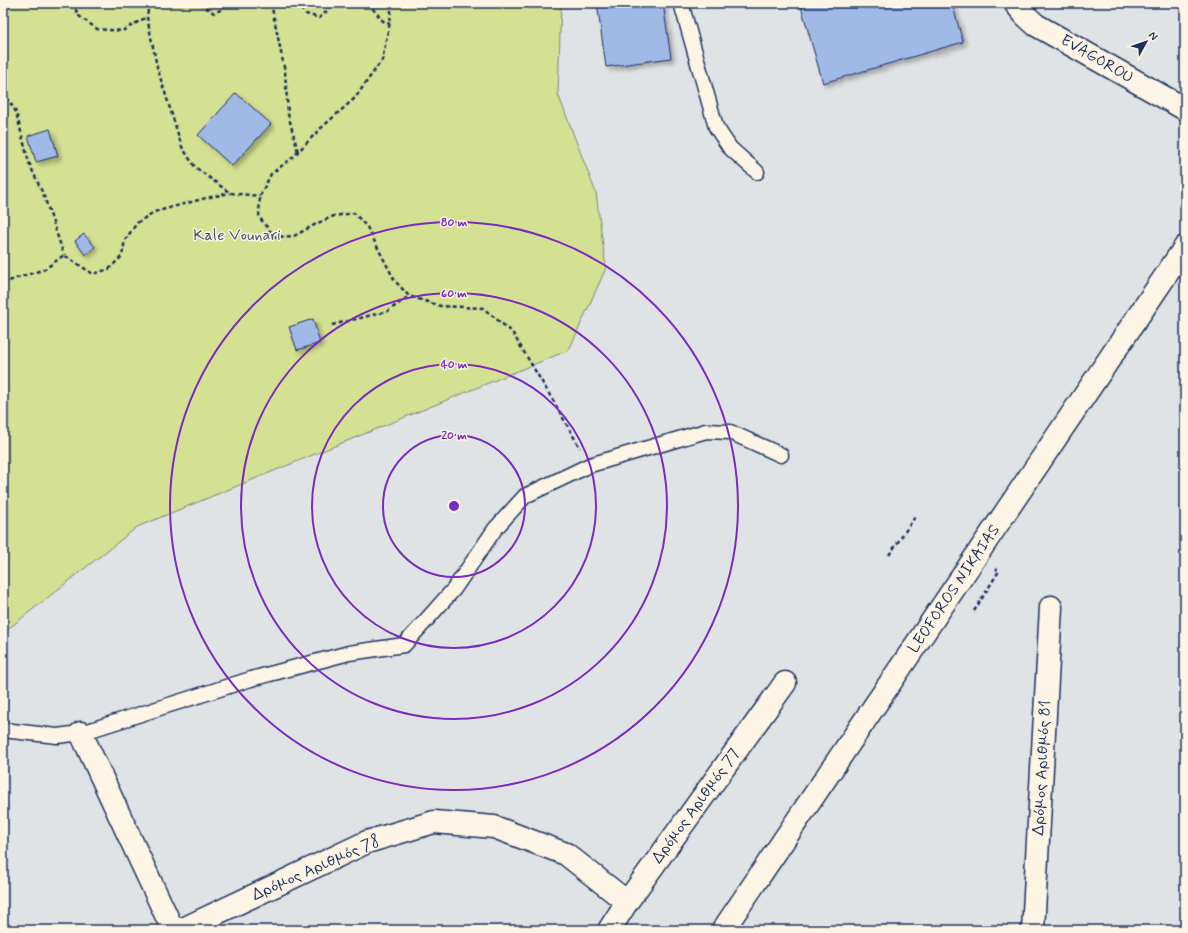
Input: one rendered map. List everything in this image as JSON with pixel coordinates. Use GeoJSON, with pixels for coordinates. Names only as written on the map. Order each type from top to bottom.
{"type":"FeatureCollection","features":[{"type":"Feature","properties":{"kind":"street","name":"EVAGOROU"},"geometry":{"type":"LineString","coordinates":[[1015,3],[1036,25],[1185,109]]}},
{"type":"Feature","properties":{"kind":"street","name":"LEOFOROS NIKAIAS"},"geometry":{"type":"LineString","coordinates":[[723,930],[1185,248]]}},
{"type":"Feature","properties":{"kind":"street","name":"Δρόμος Αριθμός 81"},"geometry":{"type":"LineString","coordinates":[[1033,930],[1051,607]]}},
{"type":"Feature","properties":{"kind":"street","name":"Δρόμος Αριθμός 77"},"geometry":{"type":"LineString","coordinates":[[609,930],[627,902],[785,683]]}},
{"type":"Feature","properties":{"kind":"street"},"geometry":{"type":"LineString","coordinates":[[81,733],[173,930]]}},
{"type":"Feature","properties":{"kind":"street","name":"Δρόμος Αριθμός 78"},"geometry":{"type":"LineString","coordinates":[[181,930],[367,842],[434,822],[494,827],[566,854],[627,902]]}},
{"type":"Feature","properties":{"kind":"lane"},"geometry":{"type":"LineString","coordinates":[[681,3],[716,127],[730,148],[757,172]]}},
{"type":"Feature","properties":{"kind":"lane"},"geometry":{"type":"LineString","coordinates":[[3,730],[57,736],[81,733],[266,675],[349,652],[404,645],[454,589],[495,529],[525,496],[590,465],[706,431],[730,432],[781,455]]}},
{"type":"Feature","properties":{"kind":"path"},"geometry":{"type":"LineString","coordinates":[[72,3],[79,16],[97,29],[122,31],[147,18]]}},
{"type":"Feature","properties":{"kind":"path"},"geometry":{"type":"LineString","coordinates":[[149,3],[147,18],[157,67],[182,147],[195,167],[230,194]]}},
{"type":"Feature","properties":{"kind":"path"},"geometry":{"type":"LineString","coordinates":[[200,3],[214,13],[222,9],[225,3]]}},
{"type":"Feature","properties":{"kind":"path"},"geometry":{"type":"LineString","coordinates":[[271,3],[284,72],[288,114],[298,152]]}},
{"type":"Feature","properties":{"kind":"path"},"geometry":{"type":"LineString","coordinates":[[296,3],[306,14],[319,18],[327,11],[332,3]]}},
{"type":"Feature","properties":{"kind":"path"},"geometry":{"type":"LineString","coordinates":[[368,3],[383,21],[390,24]]}},
{"type":"Feature","properties":{"kind":"path"},"geometry":{"type":"LineString","coordinates":[[392,3],[390,24],[382,60],[378,67],[355,98],[320,129],[292,158],[271,174],[260,196],[259,217],[275,237],[294,236],[334,216],[354,213],[367,228],[395,281],[409,296],[440,306],[483,308],[512,332],[590,465]]}},
{"type":"Feature","properties":{"kind":"path"},"geometry":{"type":"LineString","coordinates":[[3,91],[16,112],[29,163],[44,196],[64,255],[93,274],[109,269],[122,256],[125,240],[137,223],[154,212],[206,198],[230,194],[260,196]]}},
{"type":"Feature","properties":{"kind":"path"},"geometry":{"type":"LineString","coordinates":[[3,284],[45,269],[64,255]]}},
{"type":"Feature","properties":{"kind":"path"},"geometry":{"type":"LineString","coordinates":[[332,325],[388,312],[409,296]]}},
{"type":"Feature","properties":{"kind":"path"},"geometry":{"type":"LineString","coordinates":[[889,555],[915,517]]}},
{"type":"Feature","properties":{"kind":"path"},"geometry":{"type":"LineString","coordinates":[[974,611],[999,571]]}},
{"type":"Feature","properties":{"kind":"green space","name":"Kale Vounari"},"geometry":{"type":"Polygon","coordinates":[[[3,3],[561,3],[558,94],[596,193],[606,268],[569,350],[137,527],[3,633],[3,3]]]}},
{"type":"Feature","properties":{"kind":"building"},"geometry":{"type":"Polygon","coordinates":[[[597,3],[663,3],[671,58],[606,67],[597,3]]]}},
{"type":"Feature","properties":{"kind":"building"},"geometry":{"type":"Polygon","coordinates":[[[800,3],[952,3],[963,42],[823,83],[800,3]]]}},
{"type":"Feature","properties":{"kind":"building"},"geometry":{"type":"Polygon","coordinates":[[[236,93],[271,124],[232,166],[198,135],[236,93]]]}},
{"type":"Feature","properties":{"kind":"building"},"geometry":{"type":"Polygon","coordinates":[[[50,129],[58,156],[36,162],[28,136],[50,129]]]}},
{"type":"Feature","properties":{"kind":"building"},"geometry":{"type":"Polygon","coordinates":[[[84,234],[95,247],[85,255],[75,241],[84,234]]]}},
{"type":"Feature","properties":{"kind":"building"},"geometry":{"type":"Polygon","coordinates":[[[313,319],[320,343],[297,350],[289,327],[313,319]]]}}]}
